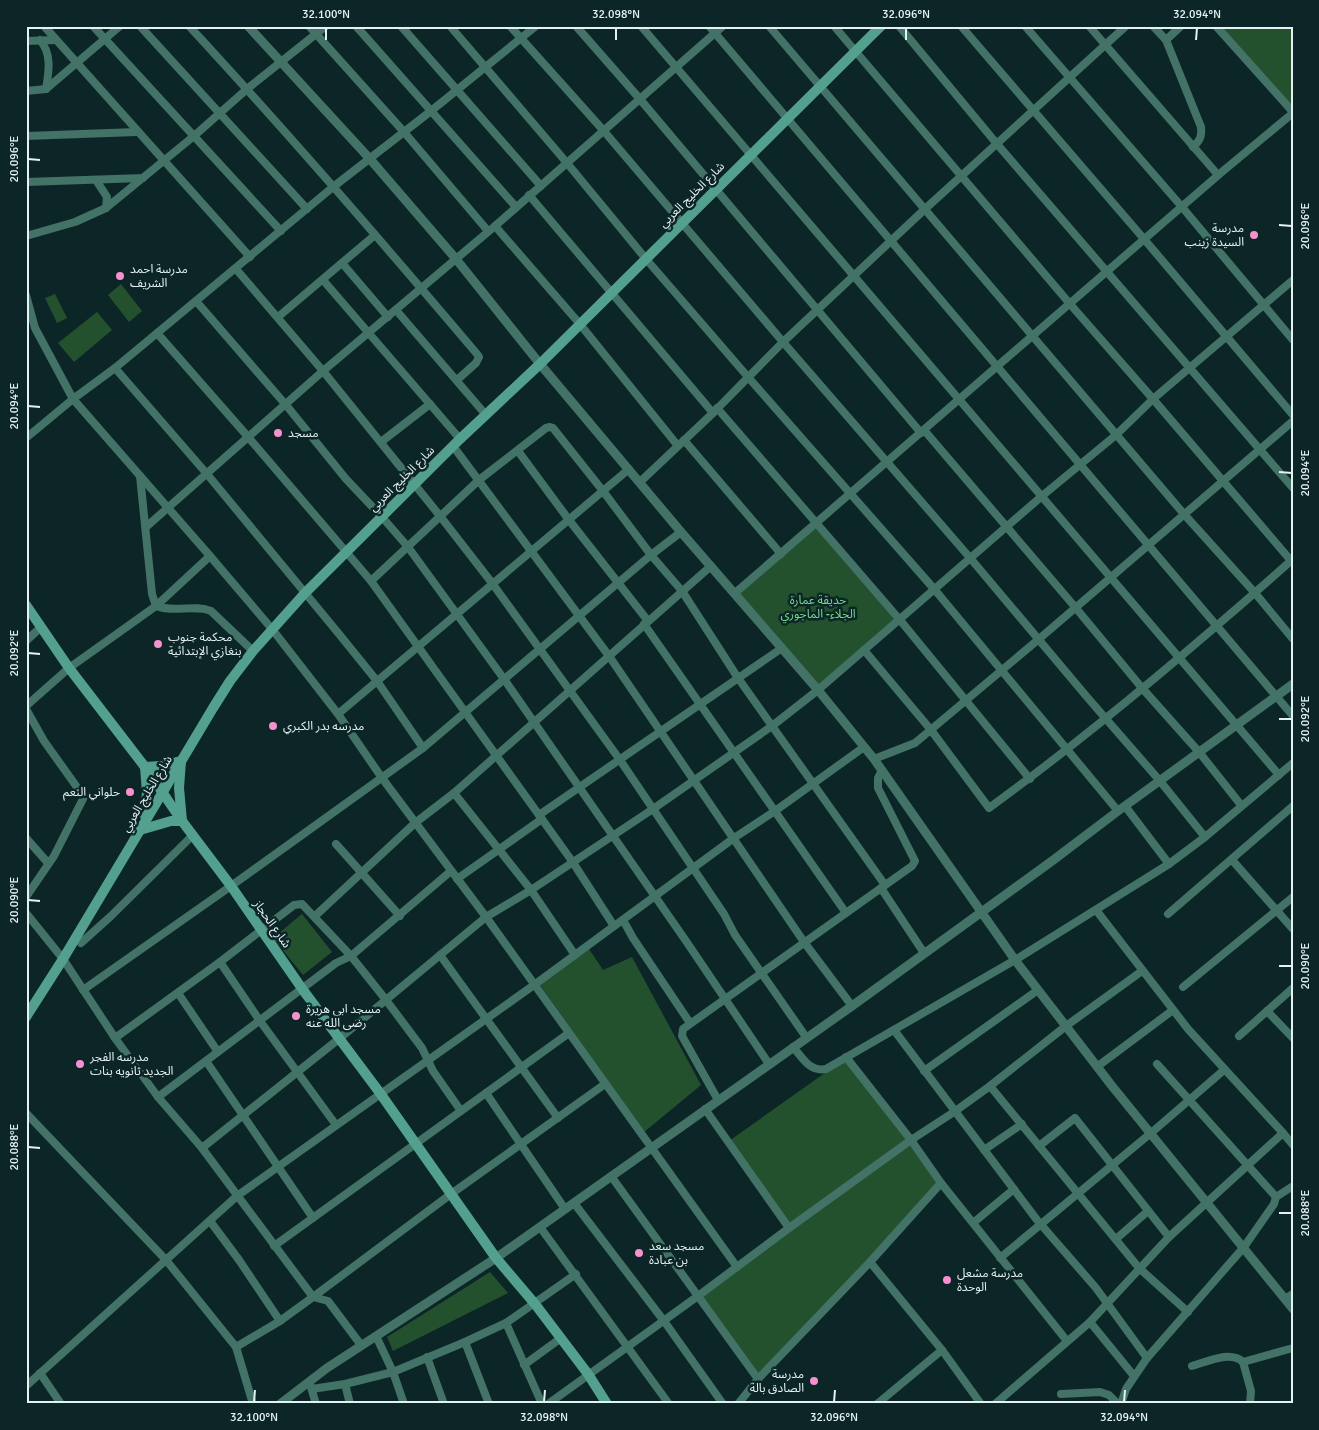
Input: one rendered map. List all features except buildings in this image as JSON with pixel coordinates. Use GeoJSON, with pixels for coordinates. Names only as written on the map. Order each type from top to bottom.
{"type":"FeatureCollection","features":[{"type":"Feature","properties":{"kind":"main road","name":"شارع الخليج العربي"},"geometry":{"type":"LineString","coordinates":[[26,1017],[63,959],[181,760],[230,681],[253,651],[305,593],[456,442],[540,364],[881,26]]}},
{"type":"Feature","properties":{"kind":"main road","name":"شارع الحجاز"},"geometry":{"type":"LineString","coordinates":[[26,605],[69,668],[162,791],[303,990],[380,1093],[496,1258],[561,1338],[588,1374],[607,1404]]}},
{"type":"Feature","properties":{"kind":"main road"},"geometry":{"type":"LineString","coordinates":[[140,830],[171,821],[182,821],[179,788],[181,760],[160,766],[144,767],[147,792],[145,820]]}},
{"type":"Feature","properties":{"kind":"street"},"geometry":{"type":"LineString","coordinates":[[44,26],[250,257]]}},
{"type":"Feature","properties":{"kind":"street"},"geometry":{"type":"LineString","coordinates":[[94,26],[280,231]]}},
{"type":"Feature","properties":{"kind":"street"},"geometry":{"type":"LineString","coordinates":[[26,91],[46,89],[120,26]]}},
{"type":"Feature","properties":{"kind":"street"},"geometry":{"type":"LineString","coordinates":[[140,26],[307,209]]}},
{"type":"Feature","properties":{"kind":"street"},"geometry":{"type":"LineString","coordinates":[[189,26],[333,187],[479,357],[476,363],[456,380]]}},
{"type":"Feature","properties":{"kind":"street"},"geometry":{"type":"LineString","coordinates":[[248,26],[370,159],[456,259],[540,364],[681,532],[818,690],[882,770],[1014,960],[1112,1086],[1206,1202],[1289,1297],[1293,1309]]}},
{"type":"Feature","properties":{"kind":"street"},"geometry":{"type":"LineString","coordinates":[[309,26],[491,229],[580,323],[681,443],[780,554]]}},
{"type":"Feature","properties":{"kind":"street"},"geometry":{"type":"LineString","coordinates":[[26,236],[75,222],[106,208],[194,136],[247,89],[326,26]]}},
{"type":"Feature","properties":{"kind":"street"},"geometry":{"type":"LineString","coordinates":[[356,26],[516,207]]}},
{"type":"Feature","properties":{"kind":"street"},"geometry":{"type":"LineString","coordinates":[[402,26],[540,186]]}},
{"type":"Feature","properties":{"kind":"street"},"geometry":{"type":"LineString","coordinates":[[450,26],[484,68],[568,163],[646,259],[935,590],[1068,749],[1169,864]]}},
{"type":"Feature","properties":{"kind":"street"},"geometry":{"type":"LineString","coordinates":[[510,26],[603,130],[971,559],[1160,781],[1205,837]]}},
{"type":"Feature","properties":{"kind":"street"},"geometry":{"type":"LineString","coordinates":[[26,438],[73,399],[115,368],[333,187],[432,111],[536,26]]}},
{"type":"Feature","properties":{"kind":"street"},"geometry":{"type":"LineString","coordinates":[[576,26],[922,432],[1008,527],[1142,688],[1199,752],[1241,806]]}},
{"type":"Feature","properties":{"kind":"street"},"geometry":{"type":"LineString","coordinates":[[641,26],[1279,774]]}},
{"type":"Feature","properties":{"kind":"street"},"geometry":{"type":"LineString","coordinates":[[709,26],[1293,716]]}},
{"type":"Feature","properties":{"kind":"street"},"geometry":{"type":"LineString","coordinates":[[146,528],[323,372],[568,163],[639,98],[723,26]]}},
{"type":"Feature","properties":{"kind":"street"},"geometry":{"type":"LineString","coordinates":[[769,26],[1183,513],[1293,638]]}},
{"type":"Feature","properties":{"kind":"street"},"geometry":{"type":"LineString","coordinates":[[834,26],[960,176],[1292,561],[1216,627],[1068,749],[989,808],[930,730],[864,650]]}},
{"type":"Feature","properties":{"kind":"street"},"geometry":{"type":"LineString","coordinates":[[899,26],[997,144],[1293,488]]}},
{"type":"Feature","properties":{"kind":"street"},"geometry":{"type":"LineString","coordinates":[[962,26],[1293,416]]}},
{"type":"Feature","properties":{"kind":"street"},"geometry":{"type":"LineString","coordinates":[[1025,26],[1182,207],[1293,340]]}},
{"type":"Feature","properties":{"kind":"street"},"geometry":{"type":"LineString","coordinates":[[1089,26],[1218,175]]}},
{"type":"Feature","properties":{"kind":"street"},"geometry":{"type":"LineString","coordinates":[[640,482],[817,310],[960,176],[1126,26]]}},
{"type":"Feature","properties":{"kind":"street"},"geometry":{"type":"LineString","coordinates":[[1154,26],[1166,40],[1201,127],[1202,135],[1200,140],[1193,147]]}},
{"type":"Feature","properties":{"kind":"street"},"geometry":{"type":"LineString","coordinates":[[1166,40],[1182,26]]}},
{"type":"Feature","properties":{"kind":"street"},"geometry":{"type":"LineString","coordinates":[[735,593],[996,366],[1293,112],[1216,26]]}},
{"type":"Feature","properties":{"kind":"street"},"geometry":{"type":"LineString","coordinates":[[40,40],[47,49],[49,71],[46,89]]}},
{"type":"Feature","properties":{"kind":"street"},"geometry":{"type":"LineString","coordinates":[[26,41],[56,40]]}},
{"type":"Feature","properties":{"kind":"street"},"geometry":{"type":"LineString","coordinates":[[26,136],[137,132]]}},
{"type":"Feature","properties":{"kind":"street"},"geometry":{"type":"LineString","coordinates":[[26,182],[143,178]]}},
{"type":"Feature","properties":{"kind":"street"},"geometry":{"type":"LineString","coordinates":[[96,180],[106,197],[106,208]]}},
{"type":"Feature","properties":{"kind":"street"},"geometry":{"type":"LineString","coordinates":[[530,196],[715,410],[817,523],[900,620],[1030,779]]}},
{"type":"Feature","properties":{"kind":"street"},"geometry":{"type":"LineString","coordinates":[[278,317],[375,235]]}},
{"type":"Feature","properties":{"kind":"street"},"geometry":{"type":"LineString","coordinates":[[342,264],[388,317]]}},
{"type":"Feature","properties":{"kind":"street"},"geometry":{"type":"LineString","coordinates":[[236,269],[381,442],[492,583],[620,760],[806,1037]]}},
{"type":"Feature","properties":{"kind":"street"},"geometry":{"type":"LineString","coordinates":[[323,280],[430,404],[479,480],[609,656],[804,942],[852,1006]]}},
{"type":"Feature","properties":{"kind":"street"},"geometry":{"type":"LineString","coordinates":[[202,1148],[340,1038],[486,917],[531,890],[653,809],[772,726],[818,690],[1293,280]]}},
{"type":"Feature","properties":{"kind":"street"},"geometry":{"type":"LineString","coordinates":[[26,295],[34,328],[73,399],[272,629],[338,714],[415,824],[486,917],[737,1266]]}},
{"type":"Feature","properties":{"kind":"street"},"geometry":{"type":"LineString","coordinates":[[196,301],[286,405],[346,479],[408,547],[580,788],[768,1064]]}},
{"type":"Feature","properties":{"kind":"street"},"geometry":{"type":"LineString","coordinates":[[396,310],[486,415]]}},
{"type":"Feature","properties":{"kind":"street"},"geometry":{"type":"LineString","coordinates":[[157,333],[370,581],[572,861],[614,926]]}},
{"type":"Feature","properties":{"kind":"street"},"geometry":{"type":"LineString","coordinates":[[115,368],[207,474],[377,681],[423,748]]}},
{"type":"Feature","properties":{"kind":"street"},"geometry":{"type":"LineString","coordinates":[[381,442],[430,404]]}},
{"type":"Feature","properties":{"kind":"street"},"geometry":{"type":"LineString","coordinates":[[874,759],[907,747],[930,730],[1293,421]]}},
{"type":"Feature","properties":{"kind":"street"},"geometry":{"type":"LineString","coordinates":[[370,581],[479,480],[546,428],[553,428],[604,491],[651,555],[682,591],[738,678],[883,886],[924,953]]}},
{"type":"Feature","properties":{"kind":"street"},"geometry":{"type":"LineString","coordinates":[[518,451],[618,583],[846,913]]}},
{"type":"Feature","properties":{"kind":"street"},"geometry":{"type":"LineString","coordinates":[[338,714],[630,469]]}},
{"type":"Feature","properties":{"kind":"street"},"geometry":{"type":"LineString","coordinates":[[140,476],[152,594],[156,606]]}},
{"type":"Feature","properties":{"kind":"street"},"geometry":{"type":"LineString","coordinates":[[83,990],[423,748],[651,555],[681,532]]}},
{"type":"Feature","properties":{"kind":"street"},"geometry":{"type":"LineString","coordinates":[[26,897],[54,856],[84,798],[44,740],[26,708],[69,668],[156,606],[210,556]]}},
{"type":"Feature","properties":{"kind":"street"},"geometry":{"type":"LineString","coordinates":[[315,916],[415,824],[454,793],[710,566]]}},
{"type":"Feature","properties":{"kind":"street"},"geometry":{"type":"LineString","coordinates":[[156,606],[169,609],[202,609],[211,611],[253,651]]}},
{"type":"Feature","properties":{"kind":"street"},"geometry":{"type":"LineString","coordinates":[[26,641],[40,628]]}},
{"type":"Feature","properties":{"kind":"street"},"geometry":{"type":"LineString","coordinates":[[457,879],[580,788],[782,648]]}},
{"type":"Feature","properties":{"kind":"street"},"geometry":{"type":"LineString","coordinates":[[280,1404],[311,1385],[327,1368],[361,1345],[496,1258],[852,1006],[1293,684]]}},
{"type":"Feature","properties":{"kind":"street"},"geometry":{"type":"LineString","coordinates":[[26,1386],[237,1196],[575,955],[734,838],[864,747]]}},
{"type":"Feature","properties":{"kind":"street"},"geometry":{"type":"LineString","coordinates":[[793,1047],[814,1070],[826,1069],[1014,960],[1169,864],[1205,837],[1293,763]]}},
{"type":"Feature","properties":{"kind":"street"},"geometry":{"type":"LineString","coordinates":[[718,1100],[682,1036],[683,1029],[912,866],[915,861],[878,788],[878,778],[882,770]]}},
{"type":"Feature","properties":{"kind":"street"},"geometry":{"type":"LineString","coordinates":[[454,793],[531,890],[575,955]]}},
{"type":"Feature","properties":{"kind":"street"},"geometry":{"type":"LineString","coordinates":[[1168,914],[1293,806]]}},
{"type":"Feature","properties":{"kind":"street"},"geometry":{"type":"LineString","coordinates":[[81,943],[193,835]]}},
{"type":"Feature","properties":{"kind":"street"},"geometry":{"type":"LineString","coordinates":[[26,838],[48,864]]}},
{"type":"Feature","properties":{"kind":"street"},"geometry":{"type":"LineString","coordinates":[[336,844],[400,916]]}},
{"type":"Feature","properties":{"kind":"street"},"geometry":{"type":"LineString","coordinates":[[1232,860],[1293,929]]}},
{"type":"Feature","properties":{"kind":"street"},"geometry":{"type":"LineString","coordinates":[[158,1097],[303,990],[336,963],[350,956],[400,916],[451,871]]}},
{"type":"Feature","properties":{"kind":"street"},"geometry":{"type":"LineString","coordinates":[[1183,987],[1293,897]]}},
{"type":"Feature","properties":{"kind":"street"},"geometry":{"type":"LineString","coordinates":[[114,1038],[220,962],[294,904],[302,904],[315,916],[386,1000],[422,1048],[432,1071],[462,1111]]}},
{"type":"Feature","properties":{"kind":"street"},"geometry":{"type":"LineString","coordinates":[[1096,910],[1173,1010],[1224,1070],[1293,1144]]}},
{"type":"Feature","properties":{"kind":"street"},"geometry":{"type":"LineString","coordinates":[[26,913],[63,959],[114,1038],[158,1097],[202,1148],[313,1298],[328,1301],[361,1345]]}},
{"type":"Feature","properties":{"kind":"street"},"geometry":{"type":"LineString","coordinates":[[623,920],[690,1023]]}},
{"type":"Feature","properties":{"kind":"street"},"geometry":{"type":"LineString","coordinates":[[440,955],[558,1118]]}},
{"type":"Feature","properties":{"kind":"street"},"geometry":{"type":"LineString","coordinates":[[220,962],[260,1021],[336,1125]]}},
{"type":"Feature","properties":{"kind":"street"},"geometry":{"type":"LineString","coordinates":[[548,1404],[911,1140],[990,1086],[1066,1026],[1142,971]]}},
{"type":"Feature","properties":{"kind":"street"},"geometry":{"type":"LineString","coordinates":[[1239,1036],[1293,988]]}},
{"type":"Feature","properties":{"kind":"street"},"geometry":{"type":"LineString","coordinates":[[924,1070],[1038,990]]}},
{"type":"Feature","properties":{"kind":"street"},"geometry":{"type":"LineString","coordinates":[[178,993],[218,1052]]}},
{"type":"Feature","properties":{"kind":"street"},"geometry":{"type":"LineString","coordinates":[[1098,1066],[1173,1010]]}},
{"type":"Feature","properties":{"kind":"street"},"geometry":{"type":"LineString","coordinates":[[1268,1011],[1293,1038]]}},
{"type":"Feature","properties":{"kind":"street"},"geometry":{"type":"LineString","coordinates":[[894,1030],[1041,1225],[1108,1303],[1147,1358]]}},
{"type":"Feature","properties":{"kind":"street"},"geometry":{"type":"LineString","coordinates":[[274,1246],[569,1033]]}},
{"type":"Feature","properties":{"kind":"street"},"geometry":{"type":"LineString","coordinates":[[846,1057],[1000,1258],[1067,1341]]}},
{"type":"Feature","properties":{"kind":"street"},"geometry":{"type":"LineString","coordinates":[[206,1061],[313,1218]]}},
{"type":"Feature","properties":{"kind":"street"},"geometry":{"type":"LineString","coordinates":[[1157,1064],[1276,1197]]}},
{"type":"Feature","properties":{"kind":"street"},"geometry":{"type":"LineString","coordinates":[[1000,1258],[1224,1070]]}},
{"type":"Feature","properties":{"kind":"street"},"geometry":{"type":"LineString","coordinates":[[236,1347],[280,1321],[313,1298],[452,1194],[606,1084]]}},
{"type":"Feature","properties":{"kind":"street"},"geometry":{"type":"LineString","coordinates":[[990,1086],[1139,1268],[1188,1312]]}},
{"type":"Feature","properties":{"kind":"street"},"geometry":{"type":"LineString","coordinates":[[486,1093],[565,1209]]}},
{"type":"Feature","properties":{"kind":"street"},"geometry":{"type":"LineString","coordinates":[[705,1109],[789,1228]]}},
{"type":"Feature","properties":{"kind":"street"},"geometry":{"type":"LineString","coordinates":[[26,1113],[166,1260],[236,1347],[253,1404]]}},
{"type":"Feature","properties":{"kind":"street"},"geometry":{"type":"LineString","coordinates":[[1039,1146],[1075,1118],[1169,1237]]}},
{"type":"Feature","properties":{"kind":"street"},"geometry":{"type":"LineString","coordinates":[[984,1150],[1022,1124]]}},
{"type":"Feature","properties":{"kind":"street"},"geometry":{"type":"LineString","coordinates":[[995,1404],[1090,1322],[1169,1237],[1282,1132]]}},
{"type":"Feature","properties":{"kind":"street"},"geometry":{"type":"LineString","coordinates":[[611,1176],[758,1379]]}},
{"type":"Feature","properties":{"kind":"street"},"geometry":{"type":"LineString","coordinates":[[738,1404],[758,1379],[870,1262],[942,1183]]}},
{"type":"Feature","properties":{"kind":"street"},"geometry":{"type":"LineString","coordinates":[[1061,1394],[1100,1392],[1109,1395],[1119,1404],[1126,1389],[1147,1358],[1244,1247],[1274,1204],[1276,1197],[1293,1186]]}},
{"type":"Feature","properties":{"kind":"street"},"geometry":{"type":"LineString","coordinates":[[974,1223],[1014,1190]]}},
{"type":"Feature","properties":{"kind":"street"},"geometry":{"type":"LineString","coordinates":[[574,1203],[664,1321],[723,1404]]}},
{"type":"Feature","properties":{"kind":"street"},"geometry":{"type":"LineString","coordinates":[[1116,1239],[1148,1211]]}},
{"type":"Feature","properties":{"kind":"street"},"geometry":{"type":"LineString","coordinates":[[210,1221],[280,1321]]}},
{"type":"Feature","properties":{"kind":"street"},"geometry":{"type":"LineString","coordinates":[[540,1227],[669,1404]]}},
{"type":"Feature","properties":{"kind":"street"},"geometry":{"type":"LineString","coordinates":[[870,1262],[942,1350],[981,1404]]}},
{"type":"Feature","properties":{"kind":"street"},"geometry":{"type":"LineString","coordinates":[[311,1385],[345,1384],[393,1372],[465,1342],[506,1323],[576,1274]]}},
{"type":"Feature","properties":{"kind":"street"},"geometry":{"type":"LineString","coordinates":[[1090,1322],[1134,1376]]}},
{"type":"Feature","properties":{"kind":"street"},"geometry":{"type":"LineString","coordinates":[[506,1323],[542,1404]]}},
{"type":"Feature","properties":{"kind":"street"},"geometry":{"type":"LineString","coordinates":[[376,1336],[393,1372],[404,1404]]}},
{"type":"Feature","properties":{"kind":"street"},"geometry":{"type":"LineString","coordinates":[[524,1365],[561,1338]]}},
{"type":"Feature","properties":{"kind":"street"},"geometry":{"type":"LineString","coordinates":[[465,1342],[489,1404]]}},
{"type":"Feature","properties":{"kind":"street"},"geometry":{"type":"LineString","coordinates":[[1243,1362],[1293,1348]]}},
{"type":"Feature","properties":{"kind":"street"},"geometry":{"type":"LineString","coordinates":[[877,1404],[942,1350]]}},
{"type":"Feature","properties":{"kind":"street"},"geometry":{"type":"LineString","coordinates":[[1192,1366],[1230,1356],[1243,1362],[1251,1391],[1250,1404]]}},
{"type":"Feature","properties":{"kind":"street"},"geometry":{"type":"LineString","coordinates":[[427,1357],[444,1404]]}},
{"type":"Feature","properties":{"kind":"street"},"geometry":{"type":"LineString","coordinates":[[40,1373],[61,1404]]}},
{"type":"Feature","properties":{"kind":"street"},"geometry":{"type":"LineString","coordinates":[[345,1384],[350,1404]]}},
{"type":"Feature","properties":{"kind":"street"},"geometry":{"type":"LineString","coordinates":[[311,1385],[316,1404]]}},
{"type":"Feature","properties":{"kind":"green space"},"geometry":{"type":"Polygon","coordinates":[[[1218,26],[1293,26],[1293,112],[1218,26]]]}},
{"type":"Feature","properties":{"kind":"green space"},"geometry":{"type":"Polygon","coordinates":[[[121,284],[142,311],[129,322],[108,295],[121,284]]]}},
{"type":"Feature","properties":{"kind":"green space"},"geometry":{"type":"Polygon","coordinates":[[[55,294],[67,318],[57,323],[45,298],[55,294]]]}},
{"type":"Feature","properties":{"kind":"green space"},"geometry":{"type":"Polygon","coordinates":[[[97,312],[112,330],[74,362],[58,343],[97,312]]]}},
{"type":"Feature","properties":{"kind":"green space","name":"حديقة عمارة الجلاء- الماجوري"},"geometry":{"type":"Polygon","coordinates":[[[817,523],[899,620],[818,690],[736,593],[817,523]]]}},
{"type":"Feature","properties":{"kind":"green space"},"geometry":{"type":"Polygon","coordinates":[[[302,914],[332,952],[303,975],[273,938],[302,914]]]}},
{"type":"Feature","properties":{"kind":"green space"},"geometry":{"type":"Polygon","coordinates":[[[587,946],[603,970],[632,957],[701,1085],[643,1133],[536,979],[587,946]]]}},
{"type":"Feature","properties":{"kind":"green space"},"geometry":{"type":"Polygon","coordinates":[[[846,1058],[910,1140],[789,1227],[729,1141],[846,1058]]]}},
{"type":"Feature","properties":{"kind":"green space"},"geometry":{"type":"Polygon","coordinates":[[[911,1141],[941,1182],[758,1379],[699,1296],[911,1141]]]}},
{"type":"Feature","properties":{"kind":"green space"},"geometry":{"type":"Polygon","coordinates":[[[490,1272],[508,1293],[393,1351],[387,1337],[490,1272]]]}},
{"type":"Feature","properties":{"kind":"place","name":"مدرسة السيدة زينب"},"geometry":{"type":"Point","coordinates":[1254,235]}},
{"type":"Feature","properties":{"kind":"place","name":"مدرسة احمد الشريف"},"geometry":{"type":"Point","coordinates":[120,276]}},
{"type":"Feature","properties":{"kind":"place","name":"مسجد"},"geometry":{"type":"Point","coordinates":[278,433]}},
{"type":"Feature","properties":{"kind":"place","name":"محكمة جنوب بنغازي الإبتدائية"},"geometry":{"type":"Point","coordinates":[158,644]}},
{"type":"Feature","properties":{"kind":"place","name":"مدرسه بدر الكبري"},"geometry":{"type":"Point","coordinates":[273,726]}},
{"type":"Feature","properties":{"kind":"place","name":"حلواني النعم"},"geometry":{"type":"Point","coordinates":[130,792]}},
{"type":"Feature","properties":{"kind":"place","name":"مسجد ابي هريرة رضى الله عنه"},"geometry":{"type":"Point","coordinates":[296,1016]}},
{"type":"Feature","properties":{"kind":"place","name":"مدرسه الفجر الجديد ثانويه بنات"},"geometry":{"type":"Point","coordinates":[80,1064]}},
{"type":"Feature","properties":{"kind":"place","name":"مسجد سعد بن عبادة"},"geometry":{"type":"Point","coordinates":[639,1253]}},
{"type":"Feature","properties":{"kind":"place","name":"مدرسة مشعل الوحدة"},"geometry":{"type":"Point","coordinates":[947,1280]}},
{"type":"Feature","properties":{"kind":"place","name":"مدرسة الصادق بالة"},"geometry":{"type":"Point","coordinates":[814,1381]}}]}
